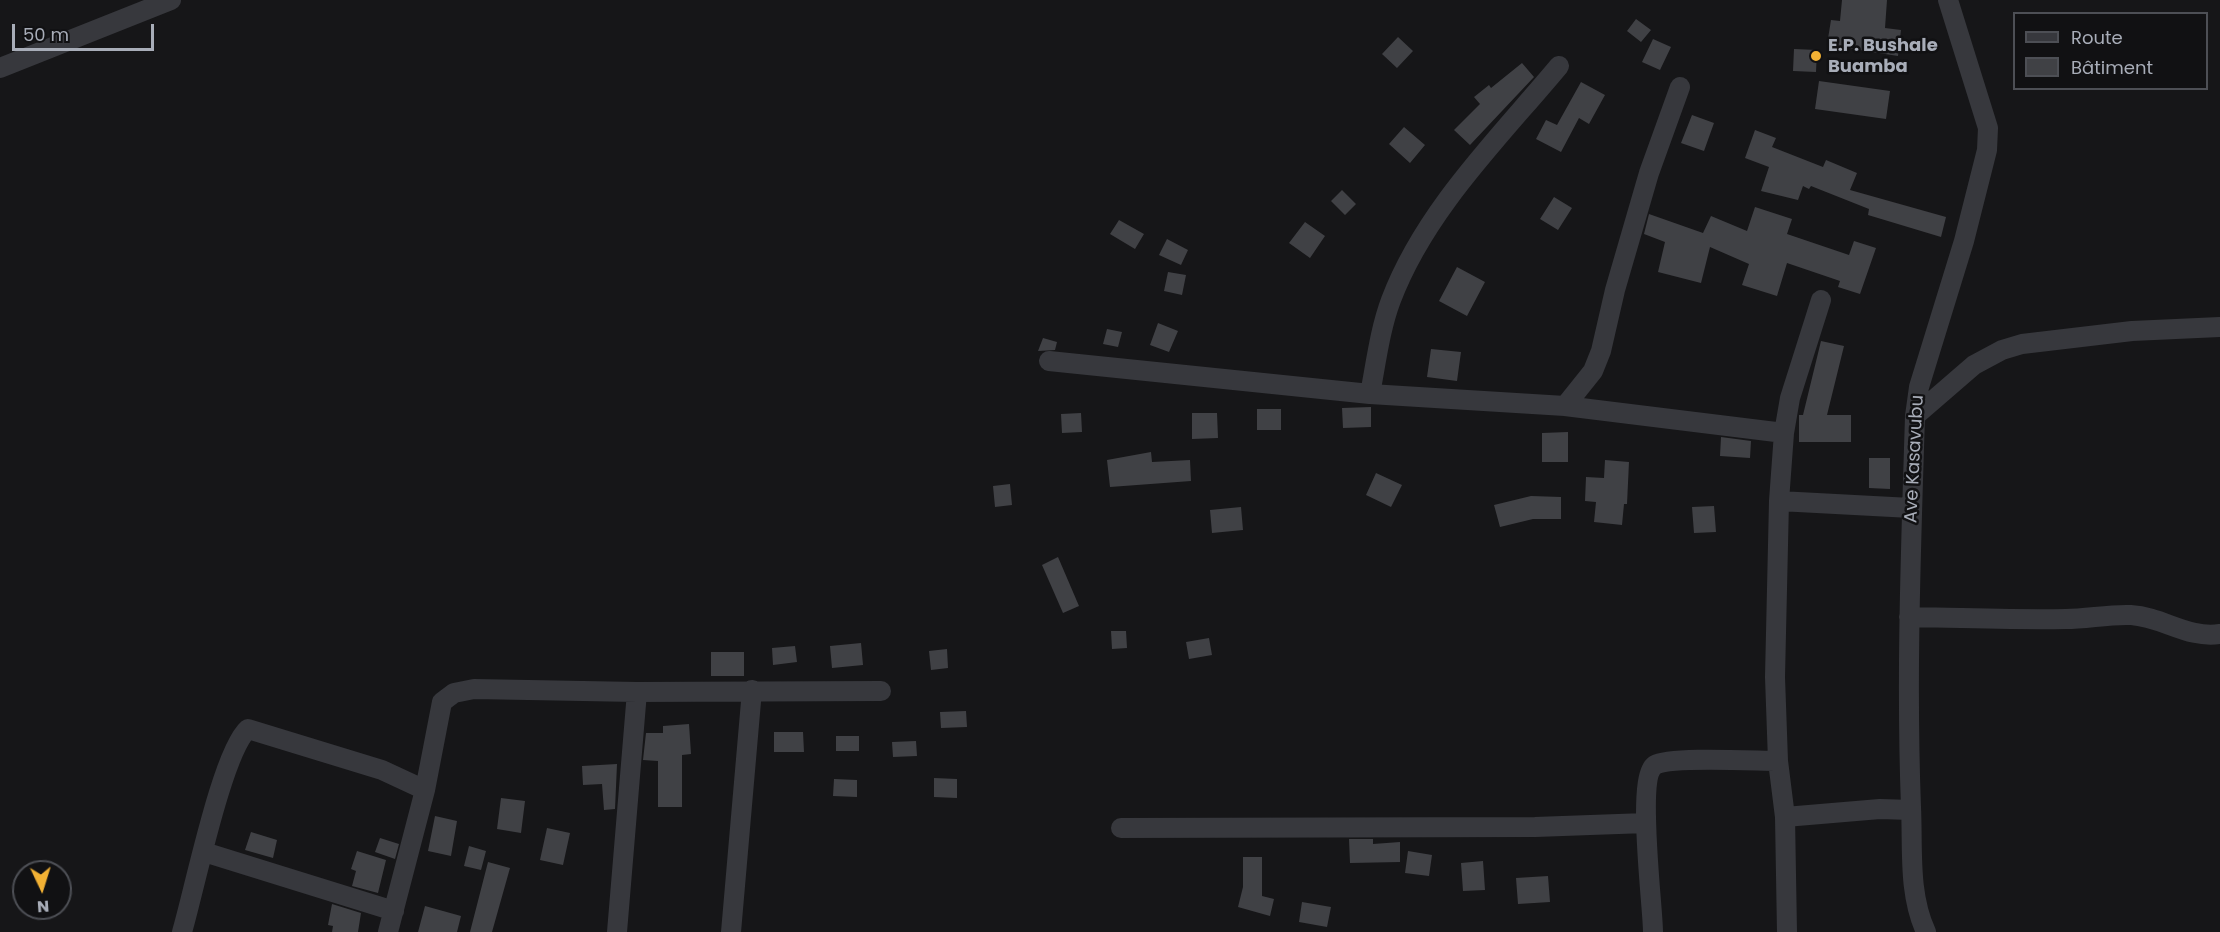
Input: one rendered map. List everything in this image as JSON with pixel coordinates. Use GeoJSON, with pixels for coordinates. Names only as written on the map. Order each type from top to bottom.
{"type":"FeatureCollection","features":[{"type":"Feature","properties":{"kind":"street"},"geometry":{"type":"LineString","coordinates":[[0,68],[171,0]]}},
{"type":"Feature","properties":{"kind":"street","name":"Ave Kasavubu"},"geometry":{"type":"LineString","coordinates":[[1926,932],[1915,897],[1911,810],[1909,617],[1915,416],[1918,387],[1964,242],[1987,150],[1988,128],[1985,112],[1948,0]]}},
{"type":"Feature","properties":{"kind":"street"},"geometry":{"type":"LineString","coordinates":[[1370,394],[1390,302],[1404,269],[1455,191],[1559,66]]}},
{"type":"Feature","properties":{"kind":"street"},"geometry":{"type":"LineString","coordinates":[[1565,406],[1593,371],[1601,351],[1615,290],[1649,173],[1680,87]]}},
{"type":"Feature","properties":{"kind":"street"},"geometry":{"type":"LineString","coordinates":[[1786,932],[1785,818],[1778,761],[1775,677],[1779,501],[1784,433],[1799,366],[1821,300]]}},
{"type":"Feature","properties":{"kind":"street"},"geometry":{"type":"LineString","coordinates":[[1915,416],[1974,365],[2002,350],[2022,344],[2132,331],[2220,327]]}},
{"type":"Feature","properties":{"kind":"street"},"geometry":{"type":"LineString","coordinates":[[1049,361],[1370,394],[1565,406],[1784,433]]}},
{"type":"Feature","properties":{"kind":"street"},"geometry":{"type":"LineString","coordinates":[[1779,501],[1911,507]]}},
{"type":"Feature","properties":{"kind":"street"},"geometry":{"type":"LineString","coordinates":[[1909,617],[2067,619],[2131,615],[2156,619],[2189,633],[2207,636],[2220,634]]}},
{"type":"Feature","properties":{"kind":"street"},"geometry":{"type":"LineString","coordinates":[[388,932],[425,790],[442,702],[454,693],[474,689],[881,692]]}},
{"type":"Feature","properties":{"kind":"street"},"geometry":{"type":"LineString","coordinates":[[731,932],[752,690]]}},
{"type":"Feature","properties":{"kind":"street"},"geometry":{"type":"LineString","coordinates":[[617,932],[637,692]]}},
{"type":"Feature","properties":{"kind":"street"},"geometry":{"type":"LineString","coordinates":[[182,932],[204,852],[213,808],[237,746],[248,729],[382,770],[425,790]]}},
{"type":"Feature","properties":{"kind":"street"},"geometry":{"type":"LineString","coordinates":[[1653,932],[1646,823],[1648,772],[1655,765],[1674,761],[1778,761]]}},
{"type":"Feature","properties":{"kind":"street"},"geometry":{"type":"LineString","coordinates":[[1785,818],[1880,809],[1911,810]]}},
{"type":"Feature","properties":{"kind":"street"},"geometry":{"type":"LineString","coordinates":[[1121,828],[1535,827],[1646,823]]}},
{"type":"Feature","properties":{"kind":"street"},"geometry":{"type":"LineString","coordinates":[[204,852],[394,911]]}},
{"type":"Feature","properties":{"kind":"building"},"geometry":{"type":"Polygon","coordinates":[[[1842,0],[1887,0],[1885,28],[1901,30],[1898,56],[1827,45],[1831,20],[1840,21],[1842,0]]]}},
{"type":"Feature","properties":{"kind":"building"},"geometry":{"type":"Polygon","coordinates":[[[1636,19],[1651,30],[1641,42],[1627,31],[1636,19]]]}},
{"type":"Feature","properties":{"kind":"building"},"geometry":{"type":"Polygon","coordinates":[[[1398,37],[1413,51],[1397,68],[1382,54],[1398,37]]]}},
{"type":"Feature","properties":{"kind":"building"},"geometry":{"type":"Polygon","coordinates":[[[1653,39],[1671,47],[1660,70],[1642,62],[1653,39]]]}},
{"type":"Feature","properties":{"kind":"building"},"geometry":{"type":"Polygon","coordinates":[[[1794,49],[1817,50],[1816,72],[1793,71],[1794,49]]]}},
{"type":"Feature","properties":{"kind":"building"},"geometry":{"type":"Polygon","coordinates":[[[1522,63],[1534,77],[1470,145],[1454,130],[1480,104],[1474,97],[1489,85],[1491,88],[1522,63]]]}},
{"type":"Feature","properties":{"kind":"building"},"geometry":{"type":"Polygon","coordinates":[[[1819,81],[1890,91],[1886,119],[1815,109],[1819,81]]]}},
{"type":"Feature","properties":{"kind":"building"},"geometry":{"type":"Polygon","coordinates":[[[1581,82],[1605,95],[1589,124],[1579,118],[1561,152],[1536,139],[1546,120],[1557,125],[1581,82]]]}},
{"type":"Feature","properties":{"kind":"building"},"geometry":{"type":"Polygon","coordinates":[[[1692,115],[1714,123],[1704,151],[1681,143],[1692,115]]]}},
{"type":"Feature","properties":{"kind":"building"},"geometry":{"type":"Polygon","coordinates":[[[1404,127],[1425,145],[1410,163],[1389,144],[1404,127]]]}},
{"type":"Feature","properties":{"kind":"building"},"geometry":{"type":"Polygon","coordinates":[[[1755,130],[1776,138],[1772,147],[1823,167],[1826,160],[1857,173],[1850,190],[1946,217],[1941,237],[1868,215],[1869,209],[1811,186],[1809,189],[1803,186],[1798,200],[1761,191],[1769,167],[1745,158],[1755,130]]]}},
{"type":"Feature","properties":{"kind":"building"},"geometry":{"type":"Polygon","coordinates":[[[1342,190],[1356,204],[1345,215],[1331,201],[1342,190]]]}},
{"type":"Feature","properties":{"kind":"building"},"geometry":{"type":"Polygon","coordinates":[[[1554,197],[1572,208],[1558,230],[1540,219],[1554,197]]]}},
{"type":"Feature","properties":{"kind":"building"},"geometry":{"type":"Polygon","coordinates":[[[1755,207],[1792,219],[1787,234],[1849,255],[1854,241],[1876,248],[1860,294],[1838,287],[1840,281],[1787,263],[1777,296],[1742,285],[1749,264],[1710,247],[1701,283],[1658,272],[1665,242],[1644,234],[1649,214],[1703,233],[1711,216],[1747,231],[1755,207]]]}},
{"type":"Feature","properties":{"kind":"building"},"geometry":{"type":"Polygon","coordinates":[[[1119,220],[1144,234],[1135,249],[1110,234],[1119,220]]]}},
{"type":"Feature","properties":{"kind":"building"},"geometry":{"type":"Polygon","coordinates":[[[1305,222],[1325,236],[1310,258],[1289,243],[1305,222]]]}},
{"type":"Feature","properties":{"kind":"building"},"geometry":{"type":"Polygon","coordinates":[[[1167,239],[1188,250],[1181,265],[1159,255],[1167,239]]]}},
{"type":"Feature","properties":{"kind":"building"},"geometry":{"type":"Polygon","coordinates":[[[1457,267],[1485,282],[1467,316],[1439,301],[1457,267]]]}},
{"type":"Feature","properties":{"kind":"building"},"geometry":{"type":"Polygon","coordinates":[[[1168,272],[1186,275],[1182,295],[1164,291],[1168,272]]]}},
{"type":"Feature","properties":{"kind":"building"},"geometry":{"type":"Polygon","coordinates":[[[1158,323],[1178,331],[1169,352],[1150,345],[1158,323]]]}},
{"type":"Feature","properties":{"kind":"building"},"geometry":{"type":"Polygon","coordinates":[[[1107,329],[1122,332],[1118,347],[1103,344],[1107,329]]]}},
{"type":"Feature","properties":{"kind":"building"},"geometry":{"type":"Polygon","coordinates":[[[1043,338],[1057,342],[1055,350],[1038,351],[1043,338]]]}},
{"type":"Feature","properties":{"kind":"building"},"geometry":{"type":"Polygon","coordinates":[[[1821,341],[1844,346],[1827,415],[1851,415],[1851,442],[1799,442],[1799,415],[1803,415],[1821,341]]]}},
{"type":"Feature","properties":{"kind":"building"},"geometry":{"type":"Polygon","coordinates":[[[1431,349],[1461,352],[1457,381],[1427,377],[1431,349]]]}},
{"type":"Feature","properties":{"kind":"building"},"geometry":{"type":"Polygon","coordinates":[[[1371,407],[1371,427],[1343,428],[1342,408],[1371,407]]]}},
{"type":"Feature","properties":{"kind":"building"},"geometry":{"type":"Polygon","coordinates":[[[1257,409],[1281,409],[1281,430],[1257,430],[1257,409]]]}},
{"type":"Feature","properties":{"kind":"building"},"geometry":{"type":"Polygon","coordinates":[[[1081,413],[1082,432],[1062,433],[1061,414],[1081,413]]]}},
{"type":"Feature","properties":{"kind":"building"},"geometry":{"type":"Polygon","coordinates":[[[1192,413],[1217,413],[1218,438],[1192,439],[1192,413]]]}},
{"type":"Feature","properties":{"kind":"building"},"geometry":{"type":"Polygon","coordinates":[[[1568,432],[1568,462],[1542,462],[1542,433],[1568,432]]]}},
{"type":"Feature","properties":{"kind":"building"},"geometry":{"type":"Polygon","coordinates":[[[1721,437],[1751,441],[1750,458],[1720,456],[1721,437]]]}},
{"type":"Feature","properties":{"kind":"building"},"geometry":{"type":"Polygon","coordinates":[[[1151,452],[1152,462],[1190,460],[1191,481],[1110,487],[1107,460],[1151,452]]]}},
{"type":"Feature","properties":{"kind":"building"},"geometry":{"type":"Polygon","coordinates":[[[1869,458],[1890,458],[1890,489],[1869,488],[1869,458]]]}},
{"type":"Feature","properties":{"kind":"building"},"geometry":{"type":"Polygon","coordinates":[[[1605,460],[1629,462],[1627,504],[1624,504],[1622,525],[1594,522],[1596,502],[1585,501],[1586,477],[1604,478],[1605,460]]]}},
{"type":"Feature","properties":{"kind":"building"},"geometry":{"type":"Polygon","coordinates":[[[1376,473],[1402,485],[1391,507],[1366,495],[1376,473]]]}},
{"type":"Feature","properties":{"kind":"building"},"geometry":{"type":"Polygon","coordinates":[[[1010,484],[1012,505],[995,507],[993,486],[1010,484]]]}},
{"type":"Feature","properties":{"kind":"building"},"geometry":{"type":"Polygon","coordinates":[[[1531,496],[1561,497],[1561,519],[1533,519],[1500,527],[1494,505],[1531,496]]]}},
{"type":"Feature","properties":{"kind":"building"},"geometry":{"type":"Polygon","coordinates":[[[1714,506],[1716,532],[1694,533],[1692,507],[1714,506]]]}},
{"type":"Feature","properties":{"kind":"building"},"geometry":{"type":"Polygon","coordinates":[[[1241,507],[1243,530],[1212,533],[1210,510],[1241,507]]]}},
{"type":"Feature","properties":{"kind":"building"},"geometry":{"type":"Polygon","coordinates":[[[1058,557],[1079,606],[1063,613],[1042,565],[1058,557]]]}},
{"type":"Feature","properties":{"kind":"building"},"geometry":{"type":"Polygon","coordinates":[[[1111,631],[1126,631],[1127,648],[1112,649],[1111,631]]]}},
{"type":"Feature","properties":{"kind":"building"},"geometry":{"type":"Polygon","coordinates":[[[1209,638],[1212,655],[1189,659],[1186,642],[1209,638]]]}},
{"type":"Feature","properties":{"kind":"building"},"geometry":{"type":"Polygon","coordinates":[[[861,643],[863,665],[832,668],[830,646],[861,643]]]}},
{"type":"Feature","properties":{"kind":"building"},"geometry":{"type":"Polygon","coordinates":[[[795,646],[797,662],[773,665],[772,648],[795,646]]]}},
{"type":"Feature","properties":{"kind":"building"},"geometry":{"type":"Polygon","coordinates":[[[947,649],[948,668],[931,670],[929,651],[947,649]]]}},
{"type":"Feature","properties":{"kind":"building"},"geometry":{"type":"Polygon","coordinates":[[[711,652],[744,652],[744,676],[711,676],[711,652]]]}},
{"type":"Feature","properties":{"kind":"building"},"geometry":{"type":"Polygon","coordinates":[[[966,711],[967,727],[941,728],[940,712],[966,711]]]}},
{"type":"Feature","properties":{"kind":"building"},"geometry":{"type":"Polygon","coordinates":[[[689,724],[691,754],[682,755],[682,807],[658,807],[658,761],[643,760],[646,733],[663,733],[663,726],[689,724]]]}},
{"type":"Feature","properties":{"kind":"building"},"geometry":{"type":"Polygon","coordinates":[[[774,732],[803,732],[804,752],[774,752],[774,732]]]}},
{"type":"Feature","properties":{"kind":"building"},"geometry":{"type":"Polygon","coordinates":[[[836,736],[859,736],[859,751],[836,751],[836,736]]]}},
{"type":"Feature","properties":{"kind":"building"},"geometry":{"type":"Polygon","coordinates":[[[916,741],[917,756],[893,757],[892,742],[916,741]]]}},
{"type":"Feature","properties":{"kind":"building"},"geometry":{"type":"Polygon","coordinates":[[[617,764],[615,809],[604,810],[602,784],[583,785],[582,766],[617,764]]]}},
{"type":"Feature","properties":{"kind":"building"},"geometry":{"type":"Polygon","coordinates":[[[934,778],[957,779],[957,798],[934,797],[934,778]]]}},
{"type":"Feature","properties":{"kind":"building"},"geometry":{"type":"Polygon","coordinates":[[[834,779],[857,780],[857,797],[833,796],[834,779]]]}},
{"type":"Feature","properties":{"kind":"building"},"geometry":{"type":"Polygon","coordinates":[[[501,798],[525,801],[521,833],[497,829],[501,798]]]}},
{"type":"Feature","properties":{"kind":"building"},"geometry":{"type":"Polygon","coordinates":[[[435,816],[457,821],[451,856],[428,851],[435,816]]]}},
{"type":"Feature","properties":{"kind":"building"},"geometry":{"type":"Polygon","coordinates":[[[547,828],[570,833],[563,865],[540,860],[547,828]]]}},
{"type":"Feature","properties":{"kind":"building"},"geometry":{"type":"Polygon","coordinates":[[[251,832],[277,840],[273,858],[245,850],[251,832]]]}},
{"type":"Feature","properties":{"kind":"building"},"geometry":{"type":"Polygon","coordinates":[[[380,838],[399,844],[395,859],[375,852],[380,838]]]}},
{"type":"Feature","properties":{"kind":"building"},"geometry":{"type":"Polygon","coordinates":[[[1349,839],[1373,839],[1373,844],[1400,842],[1400,862],[1350,863],[1349,839]]]}},
{"type":"Feature","properties":{"kind":"building"},"geometry":{"type":"Polygon","coordinates":[[[469,846],[486,851],[481,870],[464,866],[469,846]]]}},
{"type":"Feature","properties":{"kind":"building"},"geometry":{"type":"Polygon","coordinates":[[[357,851],[386,860],[378,893],[352,886],[356,871],[351,869],[357,851]]]}},
{"type":"Feature","properties":{"kind":"building"},"geometry":{"type":"Polygon","coordinates":[[[1408,851],[1432,855],[1429,876],[1405,873],[1408,851]]]}},
{"type":"Feature","properties":{"kind":"building"},"geometry":{"type":"Polygon","coordinates":[[[1243,857],[1262,857],[1262,896],[1274,899],[1270,916],[1238,907],[1243,887],[1243,857]]]}},
{"type":"Feature","properties":{"kind":"building"},"geometry":{"type":"Polygon","coordinates":[[[1483,861],[1485,890],[1463,891],[1461,863],[1483,861]]]}},
{"type":"Feature","properties":{"kind":"building"},"geometry":{"type":"Polygon","coordinates":[[[488,862],[510,868],[492,932],[470,932],[488,862]]]}},
{"type":"Feature","properties":{"kind":"building"},"geometry":{"type":"Polygon","coordinates":[[[1548,876],[1550,902],[1518,904],[1516,878],[1548,876]]]}},
{"type":"Feature","properties":{"kind":"building"},"geometry":{"type":"Polygon","coordinates":[[[1302,902],[1331,907],[1327,927],[1299,922],[1302,902]]]}},
{"type":"Feature","properties":{"kind":"building"},"geometry":{"type":"Polygon","coordinates":[[[332,904],[361,913],[358,932],[332,932],[333,926],[328,925],[332,904]]]}},
{"type":"Feature","properties":{"kind":"building"},"geometry":{"type":"Polygon","coordinates":[[[425,906],[461,916],[457,932],[418,932],[425,906]]]}},
{"type":"Feature","properties":{"kind":"place","name":"E.P. Bushale Buamba"},"geometry":{"type":"Point","coordinates":[1816,56]}}]}
